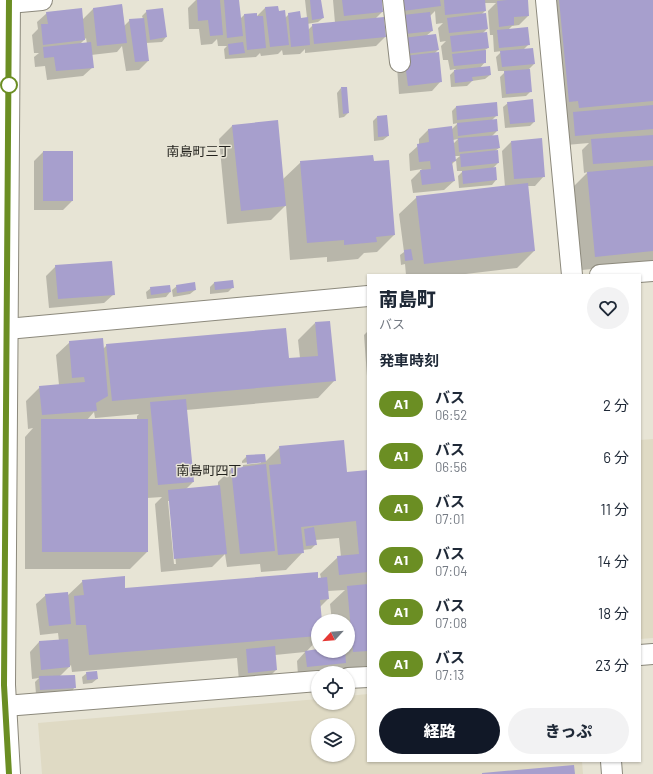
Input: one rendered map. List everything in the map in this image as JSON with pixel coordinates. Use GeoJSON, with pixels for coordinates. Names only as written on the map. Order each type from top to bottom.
{"type":"FeatureCollection","features":[{"type":"Feature","properties":{"kind":"street"},"geometry":{"type":"LineString","coordinates":[[9,774],[5,706],[9,1],[42,0]]}},
{"type":"Feature","properties":{"kind":"street"},"geometry":{"type":"LineString","coordinates":[[393,0],[400,62]]}},
{"type":"Feature","properties":{"kind":"street"},"geometry":{"type":"LineString","coordinates":[[546,0],[572,274]]}},
{"type":"Feature","properties":{"kind":"street"},"geometry":{"type":"LineString","coordinates":[[613,274],[653,271]]}},
{"type":"Feature","properties":{"kind":"street"},"geometry":{"type":"LineString","coordinates":[[7,329],[367,296]]}},
{"type":"Feature","properties":{"kind":"street"},"geometry":{"type":"LineString","coordinates":[[641,655],[653,654]]}},
{"type":"Feature","properties":{"kind":"street"},"geometry":{"type":"LineString","coordinates":[[355,678],[367,677]]}},
{"type":"Feature","properties":{"kind":"street"},"geometry":{"type":"LineString","coordinates":[[5,706],[311,682]]}},
{"type":"Feature","properties":{"kind":"street"},"geometry":{"type":"LineString","coordinates":[[611,762],[612,774]]}},
{"type":"Feature","properties":{"kind":"shaded area"},"geometry":{"type":"Polygon","coordinates":[[[653,439],[653,638],[641,639],[641,440],[653,439]]]}},
{"type":"Feature","properties":{"kind":"shaded area"},"geometry":{"type":"Polygon","coordinates":[[[367,694],[367,762],[582,762],[583,774],[42,774],[38,723],[311,700],[311,710],[355,710],[355,695],[367,694]]]}},
{"type":"Feature","properties":{"kind":"building"},"geometry":{"type":"Polygon","coordinates":[[[197,0],[220,0],[223,35],[210,36],[208,20],[198,21],[197,0]]]}},
{"type":"Feature","properties":{"kind":"building"},"geometry":{"type":"Polygon","coordinates":[[[224,0],[239,0],[243,36],[227,38],[224,0]]]}},
{"type":"Feature","properties":{"kind":"building"},"geometry":{"type":"Polygon","coordinates":[[[310,0],[321,0],[324,18],[312,20],[310,0]]]}},
{"type":"Feature","properties":{"kind":"building"},"geometry":{"type":"Polygon","coordinates":[[[342,0],[382,0],[383,12],[344,16],[342,0]]]}},
{"type":"Feature","properties":{"kind":"building"},"geometry":{"type":"Polygon","coordinates":[[[402,0],[440,0],[441,6],[403,11],[402,0]]]}},
{"type":"Feature","properties":{"kind":"building"},"geometry":{"type":"Polygon","coordinates":[[[444,0],[485,0],[486,11],[445,15],[444,0]]]}},
{"type":"Feature","properties":{"kind":"building"},"geometry":{"type":"Polygon","coordinates":[[[528,0],[529,16],[514,17],[514,25],[499,27],[497,1],[528,0]]]}},
{"type":"Feature","properties":{"kind":"building"},"geometry":{"type":"Polygon","coordinates":[[[559,0],[653,0],[653,101],[579,108],[578,101],[569,102],[559,0]]]}},
{"type":"Feature","properties":{"kind":"building"},"geometry":{"type":"Polygon","coordinates":[[[122,4],[127,43],[97,46],[93,8],[122,4]]]}},
{"type":"Feature","properties":{"kind":"building"},"geometry":{"type":"Polygon","coordinates":[[[278,6],[279,11],[285,10],[289,45],[270,47],[265,7],[278,6]]]}},
{"type":"Feature","properties":{"kind":"building"},"geometry":{"type":"Polygon","coordinates":[[[82,8],[85,40],[43,45],[41,24],[48,24],[46,12],[82,8]]]}},
{"type":"Feature","properties":{"kind":"building"},"geometry":{"type":"Polygon","coordinates":[[[163,8],[167,37],[150,40],[146,10],[163,8]]]}},
{"type":"Feature","properties":{"kind":"building"},"geometry":{"type":"Polygon","coordinates":[[[300,11],[301,18],[308,17],[310,45],[291,47],[288,13],[300,11]]]}},
{"type":"Feature","properties":{"kind":"building"},"geometry":{"type":"Polygon","coordinates":[[[430,12],[433,31],[405,34],[403,15],[430,12]]]}},
{"type":"Feature","properties":{"kind":"building"},"geometry":{"type":"Polygon","coordinates":[[[257,13],[257,16],[263,16],[266,48],[247,50],[244,14],[257,13]]]}},
{"type":"Feature","properties":{"kind":"building"},"geometry":{"type":"Polygon","coordinates":[[[486,13],[488,29],[449,33],[447,18],[486,13]]]}},
{"type":"Feature","properties":{"kind":"building"},"geometry":{"type":"Polygon","coordinates":[[[384,17],[386,37],[314,44],[312,24],[384,17]]]}},
{"type":"Feature","properties":{"kind":"building"},"geometry":{"type":"Polygon","coordinates":[[[144,18],[149,61],[135,62],[129,19],[144,18]]]}},
{"type":"Feature","properties":{"kind":"building"},"geometry":{"type":"Polygon","coordinates":[[[528,27],[530,45],[499,48],[497,30],[528,27]]]}},
{"type":"Feature","properties":{"kind":"building"},"geometry":{"type":"Polygon","coordinates":[[[487,32],[489,48],[452,52],[450,36],[487,32]]]}},
{"type":"Feature","properties":{"kind":"building"},"geometry":{"type":"Polygon","coordinates":[[[436,34],[439,50],[405,54],[403,38],[436,34]]]}},
{"type":"Feature","properties":{"kind":"building"},"geometry":{"type":"Polygon","coordinates":[[[91,42],[94,68],[56,71],[54,57],[44,58],[43,47],[91,42]]]}},
{"type":"Feature","properties":{"kind":"building"},"geometry":{"type":"Polygon","coordinates":[[[243,42],[245,53],[229,55],[228,44],[243,42]]]}},
{"type":"Feature","properties":{"kind":"building"},"geometry":{"type":"Polygon","coordinates":[[[533,48],[535,64],[502,67],[500,51],[533,48]]]}},
{"type":"Feature","properties":{"kind":"building"},"geometry":{"type":"Polygon","coordinates":[[[486,50],[486,63],[454,66],[452,54],[486,50]]]}},
{"type":"Feature","properties":{"kind":"building"},"geometry":{"type":"Polygon","coordinates":[[[439,52],[442,82],[408,86],[404,56],[439,52]]]}},
{"type":"Feature","properties":{"kind":"building"},"geometry":{"type":"Polygon","coordinates":[[[490,66],[491,75],[472,77],[473,81],[455,83],[454,70],[490,66]]]}},
{"type":"Feature","properties":{"kind":"building"},"geometry":{"type":"Polygon","coordinates":[[[530,69],[532,92],[506,94],[504,71],[530,69]]]}},
{"type":"Feature","properties":{"kind":"building"},"geometry":{"type":"Polygon","coordinates":[[[341,87],[347,87],[349,113],[343,114],[341,87]]]}},
{"type":"Feature","properties":{"kind":"building"},"geometry":{"type":"Polygon","coordinates":[[[533,99],[535,122],[510,124],[507,102],[533,99]]]}},
{"type":"Feature","properties":{"kind":"building"},"geometry":{"type":"Polygon","coordinates":[[[497,102],[498,116],[457,120],[456,106],[497,102]]]}},
{"type":"Feature","properties":{"kind":"building"},"geometry":{"type":"Polygon","coordinates":[[[653,105],[653,129],[575,136],[573,112],[653,105]]]}},
{"type":"Feature","properties":{"kind":"building"},"geometry":{"type":"Polygon","coordinates":[[[387,115],[389,136],[378,137],[377,116],[387,115]]]}},
{"type":"Feature","properties":{"kind":"building"},"geometry":{"type":"Polygon","coordinates":[[[497,119],[498,131],[458,136],[457,123],[497,119]]]}},
{"type":"Feature","properties":{"kind":"building"},"geometry":{"type":"Polygon","coordinates":[[[278,120],[286,206],[241,211],[232,125],[278,120]]]}},
{"type":"Feature","properties":{"kind":"building"},"geometry":{"type":"Polygon","coordinates":[[[452,126],[456,161],[452,162],[455,181],[422,185],[420,170],[431,169],[430,161],[419,162],[417,144],[429,142],[428,129],[452,126]]]}},
{"type":"Feature","properties":{"kind":"building"},"geometry":{"type":"Polygon","coordinates":[[[498,135],[500,148],[459,152],[458,138],[498,135]]]}},
{"type":"Feature","properties":{"kind":"building"},"geometry":{"type":"Polygon","coordinates":[[[653,135],[653,160],[593,164],[591,139],[653,135]]]}},
{"type":"Feature","properties":{"kind":"building"},"geometry":{"type":"Polygon","coordinates":[[[542,138],[545,177],[514,179],[511,141],[542,138]]]}},
{"type":"Feature","properties":{"kind":"building"},"geometry":{"type":"Polygon","coordinates":[[[498,150],[499,163],[461,167],[460,154],[498,150]]]}},
{"type":"Feature","properties":{"kind":"building"},"geometry":{"type":"Polygon","coordinates":[[[43,151],[73,151],[73,201],[43,201],[43,151]]]}},
{"type":"Feature","properties":{"kind":"building"},"geometry":{"type":"Polygon","coordinates":[[[373,155],[374,161],[389,160],[395,235],[376,237],[377,242],[344,245],[344,240],[307,243],[300,161],[373,155]]]}},
{"type":"Feature","properties":{"kind":"building"},"geometry":{"type":"Polygon","coordinates":[[[653,166],[653,251],[595,257],[587,172],[653,166]]]}},
{"type":"Feature","properties":{"kind":"building"},"geometry":{"type":"Polygon","coordinates":[[[496,167],[497,180],[463,184],[462,171],[496,167]]]}},
{"type":"Feature","properties":{"kind":"building"},"geometry":{"type":"Polygon","coordinates":[[[528,183],[535,251],[424,264],[416,196],[528,183]]]}},
{"type":"Feature","properties":{"kind":"building"},"geometry":{"type":"Polygon","coordinates":[[[411,249],[413,260],[405,261],[404,250],[411,249]]]}},
{"type":"Feature","properties":{"kind":"building"},"geometry":{"type":"Polygon","coordinates":[[[112,261],[115,295],[58,299],[55,265],[112,261]]]}},
{"type":"Feature","properties":{"kind":"building"},"geometry":{"type":"Polygon","coordinates":[[[233,280],[234,288],[215,290],[214,282],[233,280]]]}},
{"type":"Feature","properties":{"kind":"building"},"geometry":{"type":"Polygon","coordinates":[[[195,282],[196,290],[177,293],[176,285],[195,282]]]}},
{"type":"Feature","properties":{"kind":"building"},"geometry":{"type":"Polygon","coordinates":[[[170,285],[171,292],[151,295],[150,287],[170,285]]]}},
{"type":"Feature","properties":{"kind":"building"},"geometry":{"type":"Polygon","coordinates":[[[330,321],[336,381],[112,401],[106,344],[286,328],[289,358],[318,356],[315,322],[330,321]]]}},
{"type":"Feature","properties":{"kind":"building"},"geometry":{"type":"Polygon","coordinates":[[[103,338],[108,396],[96,403],[97,411],[42,415],[39,386],[85,382],[84,377],[72,378],[69,341],[103,338]]]}},
{"type":"Feature","properties":{"kind":"building"},"geometry":{"type":"Polygon","coordinates":[[[186,399],[194,482],[158,485],[150,402],[186,399]]]}},
{"type":"Feature","properties":{"kind":"building"},"geometry":{"type":"Polygon","coordinates":[[[41,419],[148,419],[148,552],[42,552],[41,419]]]}},
{"type":"Feature","properties":{"kind":"building"},"geometry":{"type":"Polygon","coordinates":[[[344,440],[347,472],[367,470],[367,572],[339,575],[337,556],[359,554],[356,521],[301,527],[304,553],[278,555],[269,465],[281,464],[279,446],[344,440]]]}},
{"type":"Feature","properties":{"kind":"building"},"geometry":{"type":"Polygon","coordinates":[[[265,454],[266,462],[247,464],[246,455],[265,454]]]}},
{"type":"Feature","properties":{"kind":"building"},"geometry":{"type":"Polygon","coordinates":[[[266,464],[275,551],[240,554],[231,468],[266,464]]]}},
{"type":"Feature","properties":{"kind":"building"},"geometry":{"type":"Polygon","coordinates":[[[220,485],[227,554],[174,559],[168,490],[220,485]]]}},
{"type":"Feature","properties":{"kind":"building"},"geometry":{"type":"Polygon","coordinates":[[[314,527],[317,545],[306,546],[304,529],[314,527]]]}},
{"type":"Feature","properties":{"kind":"building"},"geometry":{"type":"Polygon","coordinates":[[[318,572],[318,578],[327,577],[329,599],[320,600],[321,614],[311,614],[311,637],[89,655],[86,625],[76,625],[74,596],[84,595],[82,580],[125,576],[125,588],[318,572]]]}},
{"type":"Feature","properties":{"kind":"building"},"geometry":{"type":"Polygon","coordinates":[[[367,584],[367,651],[355,652],[355,614],[350,614],[347,586],[367,584]]]}},
{"type":"Feature","properties":{"kind":"building"},"geometry":{"type":"Polygon","coordinates":[[[68,592],[71,624],[49,626],[45,594],[68,592]]]}},
{"type":"Feature","properties":{"kind":"building"},"geometry":{"type":"Polygon","coordinates":[[[68,639],[70,667],[41,670],[39,641],[68,639]]]}},
{"type":"Feature","properties":{"kind":"building"},"geometry":{"type":"Polygon","coordinates":[[[275,646],[277,670],[248,673],[246,649],[275,646]]]}},
{"type":"Feature","properties":{"kind":"building"},"geometry":{"type":"Polygon","coordinates":[[[311,650],[311,658],[346,658],[346,663],[307,667],[305,651],[311,650]]]}},
{"type":"Feature","properties":{"kind":"building"},"geometry":{"type":"Polygon","coordinates":[[[97,671],[98,679],[87,680],[86,672],[97,671]]]}},
{"type":"Feature","properties":{"kind":"building"},"geometry":{"type":"Polygon","coordinates":[[[75,675],[76,688],[40,690],[39,676],[75,675]]]}},
{"type":"Feature","properties":{"kind":"building"},"geometry":{"type":"Polygon","coordinates":[[[574,765],[575,774],[482,774],[482,773],[574,765]]]}},
{"type":"Feature","properties":{"kind":"bus line","name":"A1"},"geometry":{"type":"LineString","coordinates":[[9,0],[4,685],[9,774]]}},
{"type":"Feature","properties":{"kind":"district","name":"南島町三丁"},"geometry":{"type":"Point","coordinates":[199,151]}},
{"type":"Feature","properties":{"kind":"district","name":"南島町四丁"},"geometry":{"type":"Point","coordinates":[209,470]}}]}
